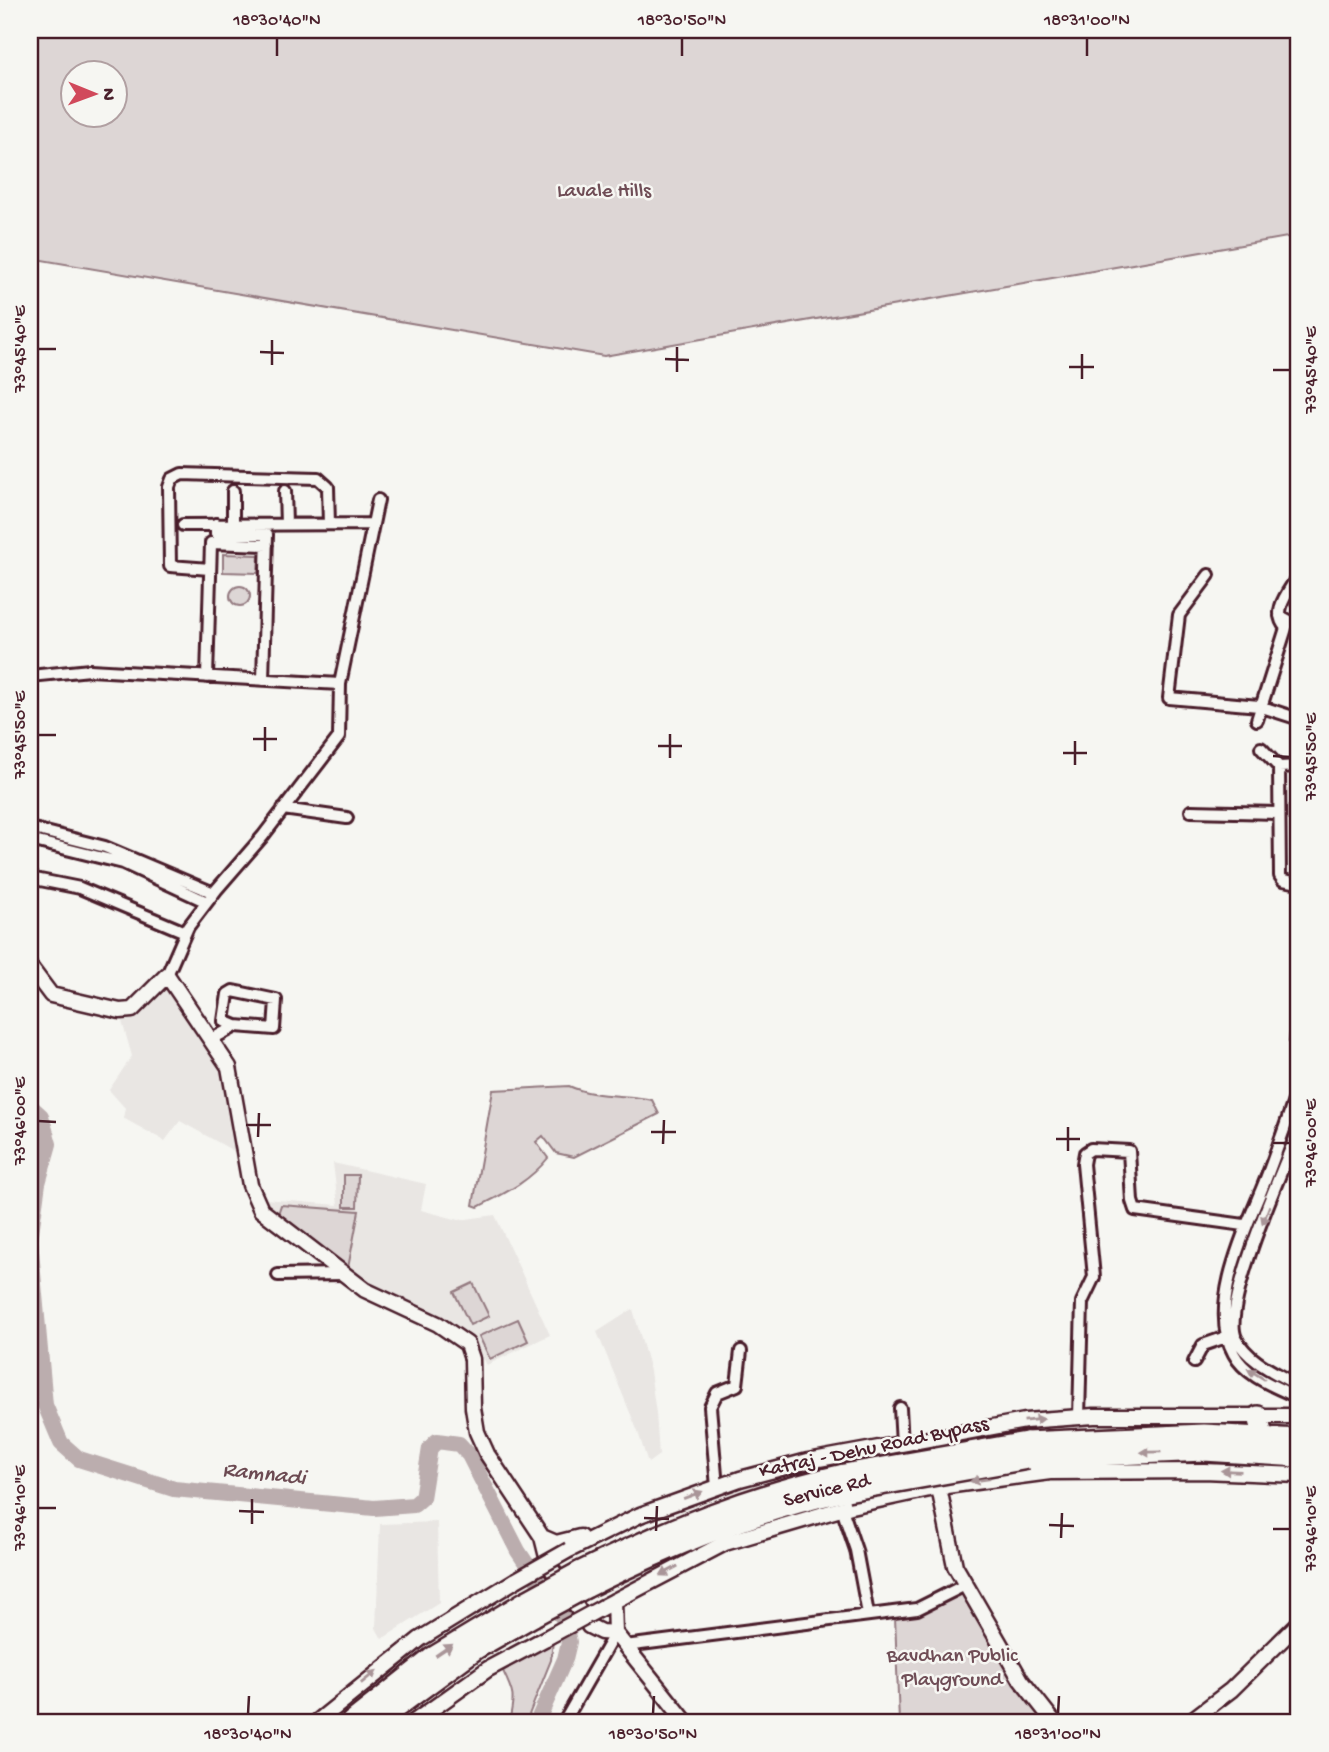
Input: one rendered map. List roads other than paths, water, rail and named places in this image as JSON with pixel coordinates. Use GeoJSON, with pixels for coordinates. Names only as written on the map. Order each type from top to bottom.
{"type":"FeatureCollection","features":[{"type":"Feature","properties":{"kind":"highway"},"geometry":{"type":"LineString","coordinates":[[1258,1416],[1263,1436]]}},
{"type":"Feature","properties":{"kind":"highway","name":"Katraj - Dehu Road Bypass"},"geometry":{"type":"LineString","coordinates":[[351,1722],[433,1657],[582,1580],[719,1527],[780,1507],[1027,1450],[1146,1434],[1263,1436],[1297,1453]]}},
{"type":"Feature","properties":{"kind":"highway","name":"Katraj - Dehu Road Bypass"},"geometry":{"type":"LineString","coordinates":[[1027,1450],[1297,1453]]}},
{"type":"Feature","properties":{"kind":"highway","name":"Katraj - Dehu Road Bypass"},"geometry":{"type":"LineString","coordinates":[[377,1722],[530,1608]]}},
{"type":"Feature","properties":{"kind":"street"},"geometry":{"type":"LineString","coordinates":[[210,569],[170,566],[169,487],[172,478],[182,474],[318,478],[328,487],[329,524]]}},
{"type":"Feature","properties":{"kind":"street"},"geometry":{"type":"LineString","coordinates":[[233,491],[233,524]]}},
{"type":"Feature","properties":{"kind":"street"},"geometry":{"type":"LineString","coordinates":[[285,491],[286,524]]}},
{"type":"Feature","properties":{"kind":"street"},"geometry":{"type":"LineString","coordinates":[[30,967],[51,995],[120,1012],[132,1010],[167,975],[184,935],[210,897],[263,836],[339,737],[340,684],[378,500]]}},
{"type":"Feature","properties":{"kind":"street"},"geometry":{"type":"LineString","coordinates":[[216,524],[216,534],[267,534],[263,680]]}},
{"type":"Feature","properties":{"kind":"street"},"geometry":{"type":"LineString","coordinates":[[183,525],[373,524]]}},
{"type":"Feature","properties":{"kind":"street"},"geometry":{"type":"LineString","coordinates":[[207,677],[211,543],[267,545]]}},
{"type":"Feature","properties":{"kind":"street"},"geometry":{"type":"LineString","coordinates":[[1257,720],[1259,706],[1286,628],[1279,616],[1279,608],[1299,574]]}},
{"type":"Feature","properties":{"kind":"street"},"geometry":{"type":"LineString","coordinates":[[1209,575],[1179,615],[1169,698],[1259,706],[1299,719]]}},
{"type":"Feature","properties":{"kind":"street"},"geometry":{"type":"LineString","coordinates":[[1279,616],[1299,626]]}},
{"type":"Feature","properties":{"kind":"street"},"geometry":{"type":"LineString","coordinates":[[30,676],[90,670],[340,684]]}},
{"type":"Feature","properties":{"kind":"street"},"geometry":{"type":"LineString","coordinates":[[1261,748],[1279,767],[1280,876],[1283,880],[1299,883]]}},
{"type":"Feature","properties":{"kind":"street"},"geometry":{"type":"LineString","coordinates":[[1279,767],[1299,766]]}},
{"type":"Feature","properties":{"kind":"street"},"geometry":{"type":"LineString","coordinates":[[283,808],[347,818]]}},
{"type":"Feature","properties":{"kind":"street"},"geometry":{"type":"LineString","coordinates":[[1191,811],[1278,813]]}},
{"type":"Feature","properties":{"kind":"street"},"geometry":{"type":"LineString","coordinates":[[30,828],[105,847],[210,897]]}},
{"type":"Feature","properties":{"kind":"street"},"geometry":{"type":"LineString","coordinates":[[30,840],[123,863],[210,897]]}},
{"type":"Feature","properties":{"kind":"street"},"geometry":{"type":"LineString","coordinates":[[30,880],[74,890],[184,935]]}},
{"type":"Feature","properties":{"kind":"street"},"geometry":{"type":"LineString","coordinates":[[167,975],[229,1067],[254,1198],[271,1218],[370,1293],[438,1324],[467,1344],[472,1359],[473,1408],[477,1432],[487,1454],[542,1537],[549,1565],[589,1626],[596,1631],[615,1633]]}},
{"type":"Feature","properties":{"kind":"street"},"geometry":{"type":"LineString","coordinates":[[212,1039],[236,1026],[274,1029],[276,1000],[230,992],[224,1018],[227,1023],[236,1026]]}},
{"type":"Feature","properties":{"kind":"street"},"geometry":{"type":"LineString","coordinates":[[1299,1015],[1296,1042],[1299,1049]]}},
{"type":"Feature","properties":{"kind":"street"},"geometry":{"type":"LineString","coordinates":[[1299,1086],[1261,1192],[1244,1225],[1228,1283],[1226,1337],[1234,1356],[1248,1371],[1299,1398]]}},
{"type":"Feature","properties":{"kind":"street"},"geometry":{"type":"LineString","coordinates":[[1299,1129],[1237,1290],[1234,1320],[1234,1334],[1254,1359],[1299,1387]]}},
{"type":"Feature","properties":{"kind":"street"},"geometry":{"type":"LineString","coordinates":[[1079,1417],[1082,1302],[1094,1277],[1083,1164],[1085,1153],[1091,1149],[1129,1151],[1135,1210],[1244,1225]]}},
{"type":"Feature","properties":{"kind":"street"},"geometry":{"type":"LineString","coordinates":[[278,1275],[343,1274]]}},
{"type":"Feature","properties":{"kind":"street"},"geometry":{"type":"LineString","coordinates":[[1194,1362],[1203,1345],[1226,1337]]}},
{"type":"Feature","properties":{"kind":"street"},"geometry":{"type":"LineString","coordinates":[[717,1487],[711,1402],[717,1393],[737,1385],[741,1351]]}},
{"type":"Feature","properties":{"kind":"street"},"geometry":{"type":"LineString","coordinates":[[900,1408],[902,1444]]}},
{"type":"Feature","properties":{"kind":"street"},"geometry":{"type":"LineString","coordinates":[[317,1722],[420,1639],[584,1540],[717,1487],[808,1461],[1025,1421],[1079,1417],[1299,1416]]}},
{"type":"Feature","properties":{"kind":"street"},"geometry":{"type":"LineString","coordinates":[[930,1438],[948,1541],[965,1585],[1021,1680],[1055,1722]]}},
{"type":"Feature","properties":{"kind":"street","name":"Service Rd"},"geometry":{"type":"LineString","coordinates":[[414,1722],[488,1669],[725,1544],[844,1491],[939,1487],[1050,1472],[1204,1471],[1297,1453]]}},
{"type":"Feature","properties":{"kind":"street"},"geometry":{"type":"LineString","coordinates":[[844,1491],[868,1614]]}},
{"type":"Feature","properties":{"kind":"street"},"geometry":{"type":"LineString","coordinates":[[542,1537],[556,1543],[577,1537],[584,1540]]}},
{"type":"Feature","properties":{"kind":"street"},"geometry":{"type":"LineString","coordinates":[[625,1646],[917,1609],[965,1585]]}},
{"type":"Feature","properties":{"kind":"street"},"geometry":{"type":"LineString","coordinates":[[609,1604],[615,1633],[686,1722]]}},
{"type":"Feature","properties":{"kind":"street"},"geometry":{"type":"LineString","coordinates":[[1189,1722],[1231,1690],[1299,1623]]}},
{"type":"Feature","properties":{"kind":"street"},"geometry":{"type":"LineString","coordinates":[[564,1722],[615,1633]]}},
{"type":"Feature","properties":{"kind":"waterway","name":"Ramnadi"},"geometry":{"type":"LineString","coordinates":[[30,1106],[41,1116],[49,1144],[38,1183],[30,1240],[45,1405],[61,1443],[79,1459],[174,1489],[374,1508],[414,1505],[422,1498],[430,1448],[437,1441],[459,1444],[469,1455],[518,1551],[564,1620],[569,1642],[565,1659],[537,1722]]}},
{"type":"Feature","properties":{"kind":"park label","name":"Lavale Hills"},"geometry":{"type":"Point","coordinates":[604,192]}},
{"type":"Feature","properties":{"kind":"park label","name":"Bavdhan Public Playground"},"geometry":{"type":"Point","coordinates":[952,1669]}}]}
